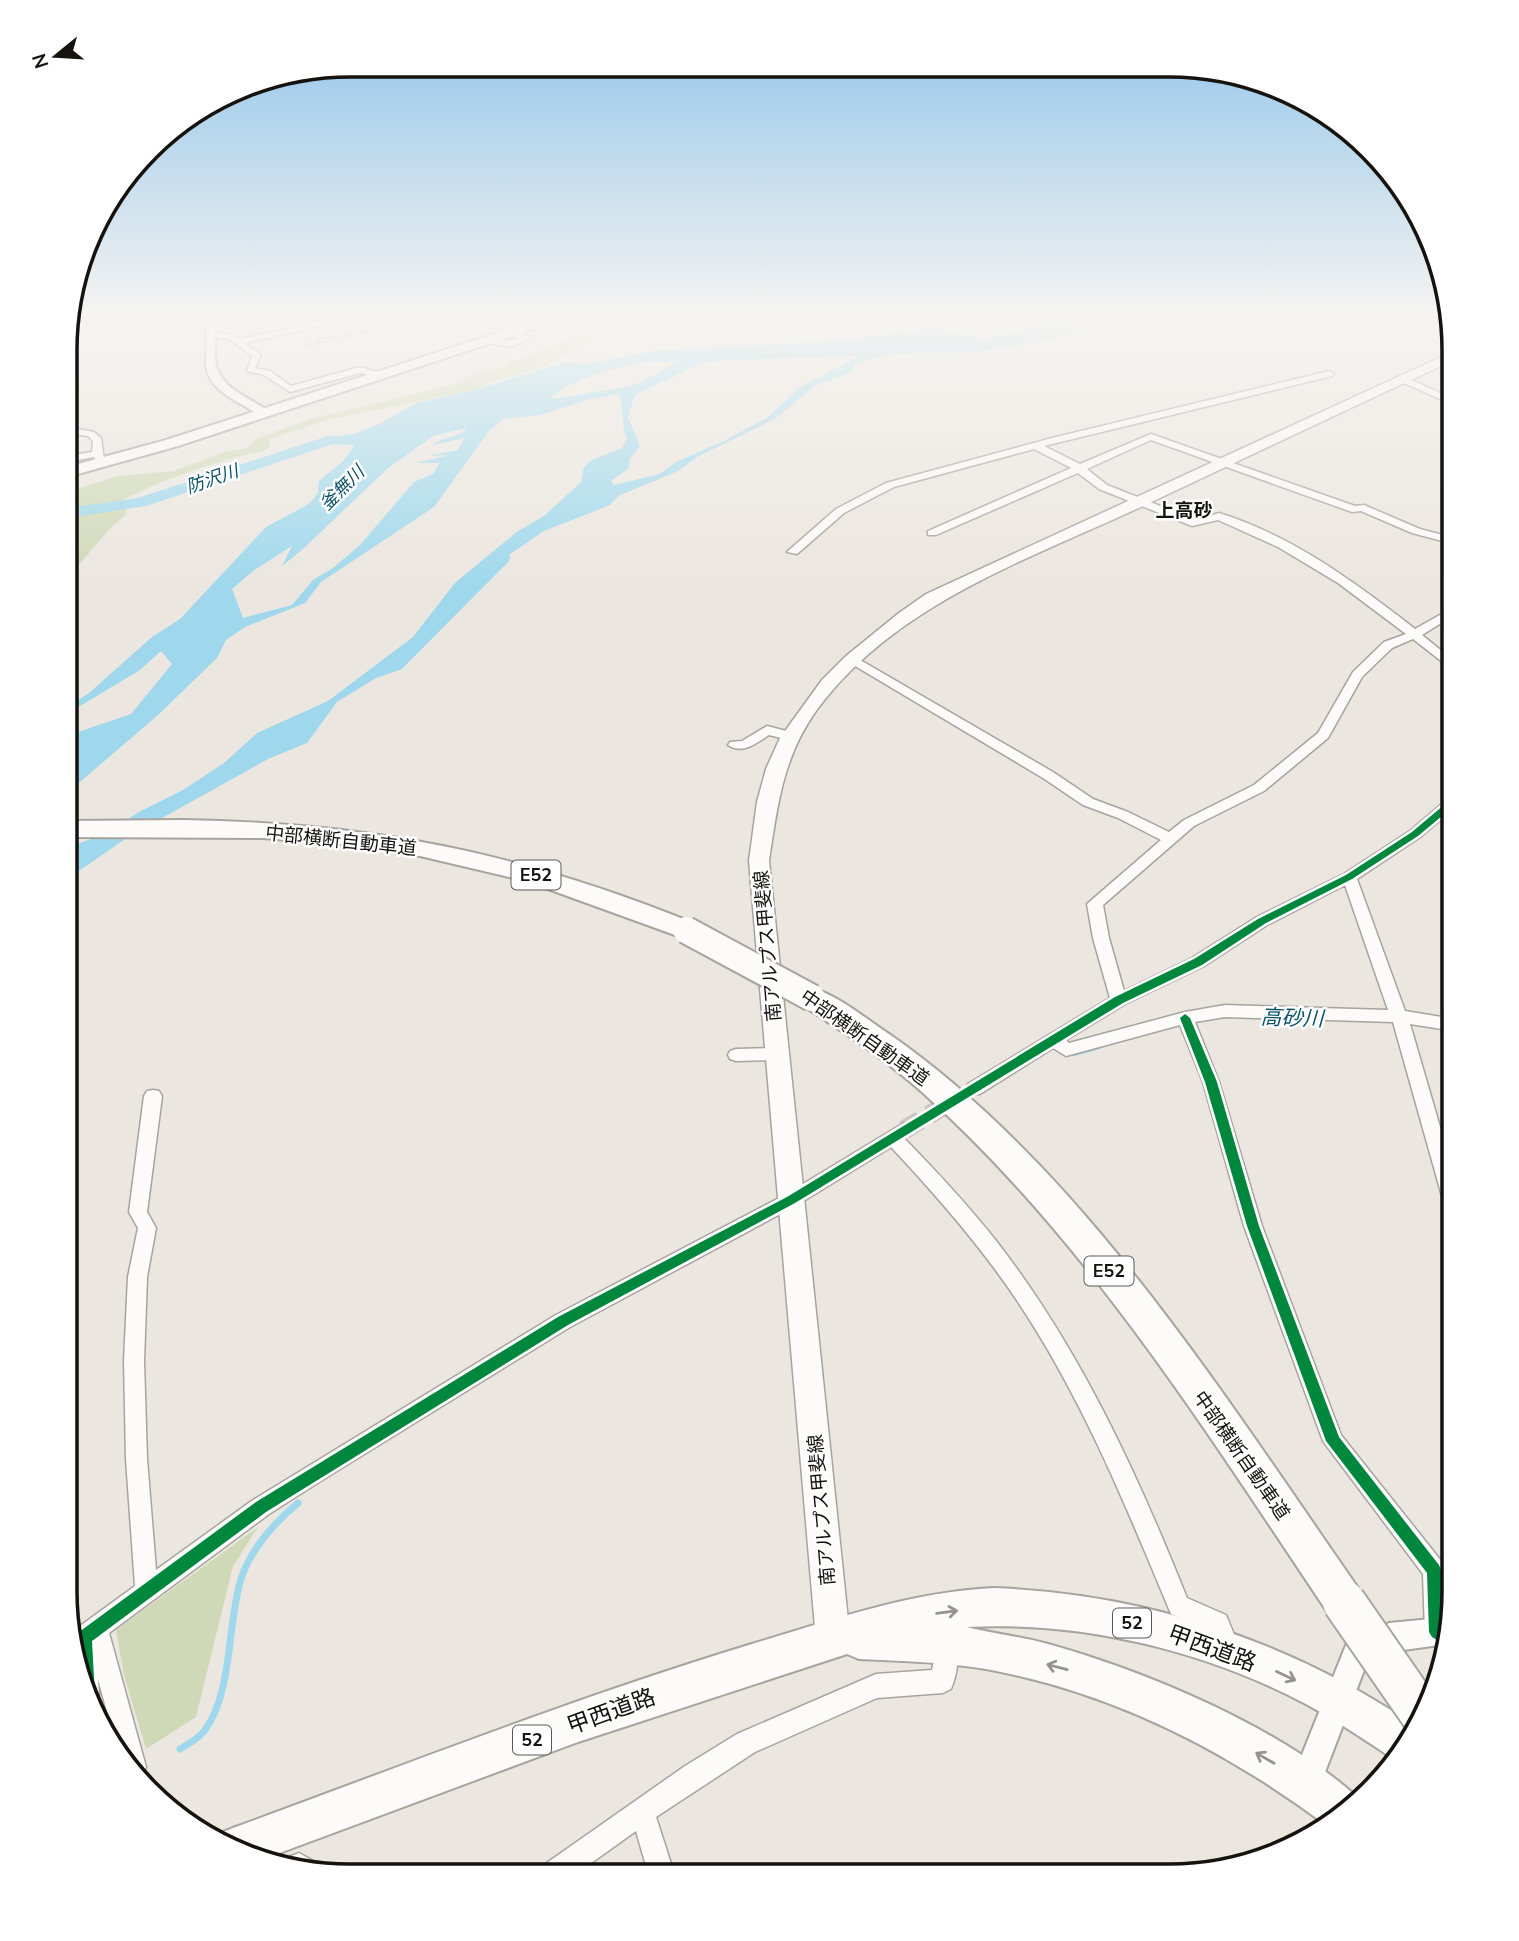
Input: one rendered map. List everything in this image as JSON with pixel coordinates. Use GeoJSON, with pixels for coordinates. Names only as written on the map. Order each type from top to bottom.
{"type":"FeatureCollection","features":[{"type":"Feature","properties":{"kind":"highway"},"geometry":{"type":"LineString","coordinates":[[77,463],[284,405]]}},
{"type":"Feature","properties":{"kind":"highway"},"geometry":{"type":"LineString","coordinates":[[77,469],[287,405]]}},
{"type":"Feature","properties":{"kind":"highway","name":"中部横断自動車道"},"geometry":{"type":"LineString","coordinates":[[77,829],[236,828],[379,841],[509,867],[615,901],[686,930],[812,998],[873,1037],[931,1082],[986,1133],[1052,1203],[1141,1312],[1416,1706]]}},
{"type":"Feature","properties":{"kind":"highway","name":"甲西道路"},"geometry":{"type":"LineString","coordinates":[[248,1844],[671,1689],[833,1639],[937,1613],[991,1607],[1049,1609],[1111,1618],[1171,1631],[1229,1651],[1337,1701],[1399,1739]]}},
{"type":"Feature","properties":{"kind":"highway","name":"甲西道路"},"geometry":{"type":"LineString","coordinates":[[833,1639],[947,1644],[1016,1656],[1111,1685],[1156,1703],[1235,1741],[1306,1782],[1337,1807]]}},
{"type":"Feature","properties":{"kind":"main road","name":"南アルプス甲斐線"},"geometry":{"type":"LineString","coordinates":[[833,1639],[759,861],[767,801],[775,774],[793,737],[825,684],[891,625],[932,598],[1347,405]]}},
{"type":"Feature","properties":{"kind":"street"},"geometry":{"type":"LineString","coordinates":[[251,405],[263,412]]}},
{"type":"Feature","properties":{"kind":"street"},"geometry":{"type":"LineString","coordinates":[[793,552],[841,511],[880,489],[1089,432],[1202,405]]}},
{"type":"Feature","properties":{"kind":"street"},"geometry":{"type":"LineString","coordinates":[[1089,432],[1129,426],[1151,437],[1225,461],[1307,494],[1442,538]]}},
{"type":"Feature","properties":{"kind":"street"},"geometry":{"type":"LineString","coordinates":[[77,432],[91,434],[99,440],[99,456],[77,458]]}},
{"type":"Feature","properties":{"kind":"street"},"geometry":{"type":"LineString","coordinates":[[932,533],[1151,437]]}},
{"type":"Feature","properties":{"kind":"street"},"geometry":{"type":"LineString","coordinates":[[1036,446],[1079,468],[1103,487],[1196,524],[1219,516],[1299,554],[1335,575],[1442,657]]}},
{"type":"Feature","properties":{"kind":"street"},"geometry":{"type":"LineString","coordinates":[[1119,1000],[1101,938],[1095,904],[1189,822],[1259,788],[1323,735],[1357,675],[1388,645],[1415,635],[1442,618]]}},
{"type":"Feature","properties":{"kind":"street"},"geometry":{"type":"LineString","coordinates":[[851,660],[1048,775],[1088,802],[1123,815],[1169,838]]}},
{"type":"Feature","properties":{"kind":"street"},"geometry":{"type":"LineString","coordinates":[[735,745],[745,745],[767,730],[793,737]]}},
{"type":"Feature","properties":{"kind":"street"},"geometry":{"type":"LineString","coordinates":[[974,1089],[1119,1000],[1198,962],[1262,922],[1349,877],[1415,834],[1442,811]]}},
{"type":"Feature","properties":{"kind":"street"},"geometry":{"type":"LineString","coordinates":[[1349,877],[1399,1016],[1442,1165]]}},
{"type":"Feature","properties":{"kind":"street"},"geometry":{"type":"LineString","coordinates":[[1054,1039],[1066,1050],[1185,1018],[1225,1011],[1318,1011],[1399,1016],[1442,1023]]}},
{"type":"Feature","properties":{"kind":"street"},"geometry":{"type":"LineString","coordinates":[[1185,1018],[1210,1082],[1253,1226],[1333,1441],[1434,1570],[1441,1615]]}},
{"type":"Feature","properties":{"kind":"street"},"geometry":{"type":"LineString","coordinates":[[736,1055],[777,1054]]}},
{"type":"Feature","properties":{"kind":"street"},"geometry":{"type":"LineString","coordinates":[[147,1590],[137,1488],[134,1352],[137,1256],[147,1227],[138,1212],[153,1096]]}},
{"type":"Feature","properties":{"kind":"street"},"geometry":{"type":"LineString","coordinates":[[85,1658],[84,1637],[271,1500],[563,1321],[791,1200],[898,1133],[955,1203],[1030,1306],[1065,1363],[1140,1506],[1179,1606],[1218,1623],[1229,1651]]}},
{"type":"Feature","properties":{"kind":"street"},"geometry":{"type":"LineString","coordinates":[[96,1629],[130,1753]]}},
{"type":"Feature","properties":{"kind":"street"},"geometry":{"type":"LineString","coordinates":[[1306,1782],[1356,1655],[1368,1644],[1387,1636],[1439,1631]]}},
{"type":"Feature","properties":{"kind":"street"},"geometry":{"type":"LineString","coordinates":[[567,1864],[746,1743],[876,1686],[943,1681],[947,1644]]}},
{"type":"Feature","properties":{"kind":"street"},"geometry":{"type":"LineString","coordinates":[[642,1811],[658,1864]]}},
{"type":"Feature","properties":{"kind":"green space"},"geometry":{"type":"Polygon","coordinates":[[[370,405],[402,405],[327,420],[270,439],[270,446],[263,451],[191,471],[123,500],[127,514],[110,528],[77,567],[77,489],[118,476],[173,471],[225,452],[248,448],[255,439],[311,419],[370,405]]]}},
{"type":"Feature","properties":{"kind":"green space"},"geometry":{"type":"Polygon","coordinates":[[[258,1527],[233,1566],[196,1717],[146,1749],[124,1675],[116,1630],[258,1527]]]}},
{"type":"Feature","properties":{"kind":"water","name":"釜無川"},"geometry":{"type":"Polygon","coordinates":[[[414,405],[573,405],[540,415],[503,419],[489,431],[434,507],[321,582],[305,603],[245,627],[226,640],[217,658],[158,715],[77,785],[77,732],[131,714],[172,664],[161,651],[140,670],[77,708],[77,700],[89,693],[152,637],[180,619],[266,527],[309,504],[318,493],[319,481],[343,461],[355,445],[325,444],[299,450],[323,438],[354,434],[414,405]],[[467,428],[433,436],[387,469],[282,566],[292,546],[253,571],[232,589],[243,618],[292,605],[313,580],[333,568],[360,545],[414,482],[433,474],[440,463],[416,463],[449,455],[427,456],[458,450],[465,438],[433,445],[460,434],[467,428]]]}},
{"type":"Feature","properties":{"kind":"water"},"geometry":{"type":"Polygon","coordinates":[[[622,405],[632,405],[628,417],[640,446],[630,459],[628,469],[611,481],[614,485],[659,474],[678,461],[767,418],[781,405],[792,405],[776,418],[697,457],[678,471],[618,496],[610,505],[544,531],[510,554],[509,561],[402,669],[376,678],[337,702],[307,743],[268,759],[128,837],[77,872],[77,844],[105,834],[139,812],[183,790],[224,763],[257,733],[328,701],[413,637],[455,583],[518,531],[544,516],[581,482],[584,467],[592,460],[622,448],[627,439],[622,405]]]}},
{"type":"Feature","properties":{"kind":"waterway","name":"防沢川"},"geometry":{"type":"LineString","coordinates":[[77,512],[140,503],[331,440]]}},
{"type":"Feature","properties":{"kind":"waterway","name":"高砂川"},"geometry":{"type":"LineString","coordinates":[[1073,1054],[1099,1047]]}},
{"type":"Feature","properties":{"kind":"waterway"},"geometry":{"type":"LineString","coordinates":[[180,1749],[205,1730],[214,1714],[225,1677],[237,1597],[245,1568],[264,1537],[298,1503]]}},
{"type":"Feature","properties":{"kind":"tunnel"},"geometry":{"type":"LineString","coordinates":[[904,1130],[956,1099]]}},
{"type":"Feature","properties":{"kind":"cycle path"},"geometry":{"type":"LineString","coordinates":[[85,1658],[84,1637],[261,1507],[311,1475],[563,1321],[791,1200],[1119,1000],[1198,962],[1262,921],[1349,877],[1415,834],[1442,811]]}},
{"type":"Feature","properties":{"kind":"cycle path"},"geometry":{"type":"LineString","coordinates":[[1185,1018],[1211,1082],[1253,1226],[1333,1441],[1434,1570],[1437,1632]]}},
{"type":"Feature","properties":{"kind":"district","name":"上高砂"},"geometry":{"type":"Point","coordinates":[1184,510]}}]}
